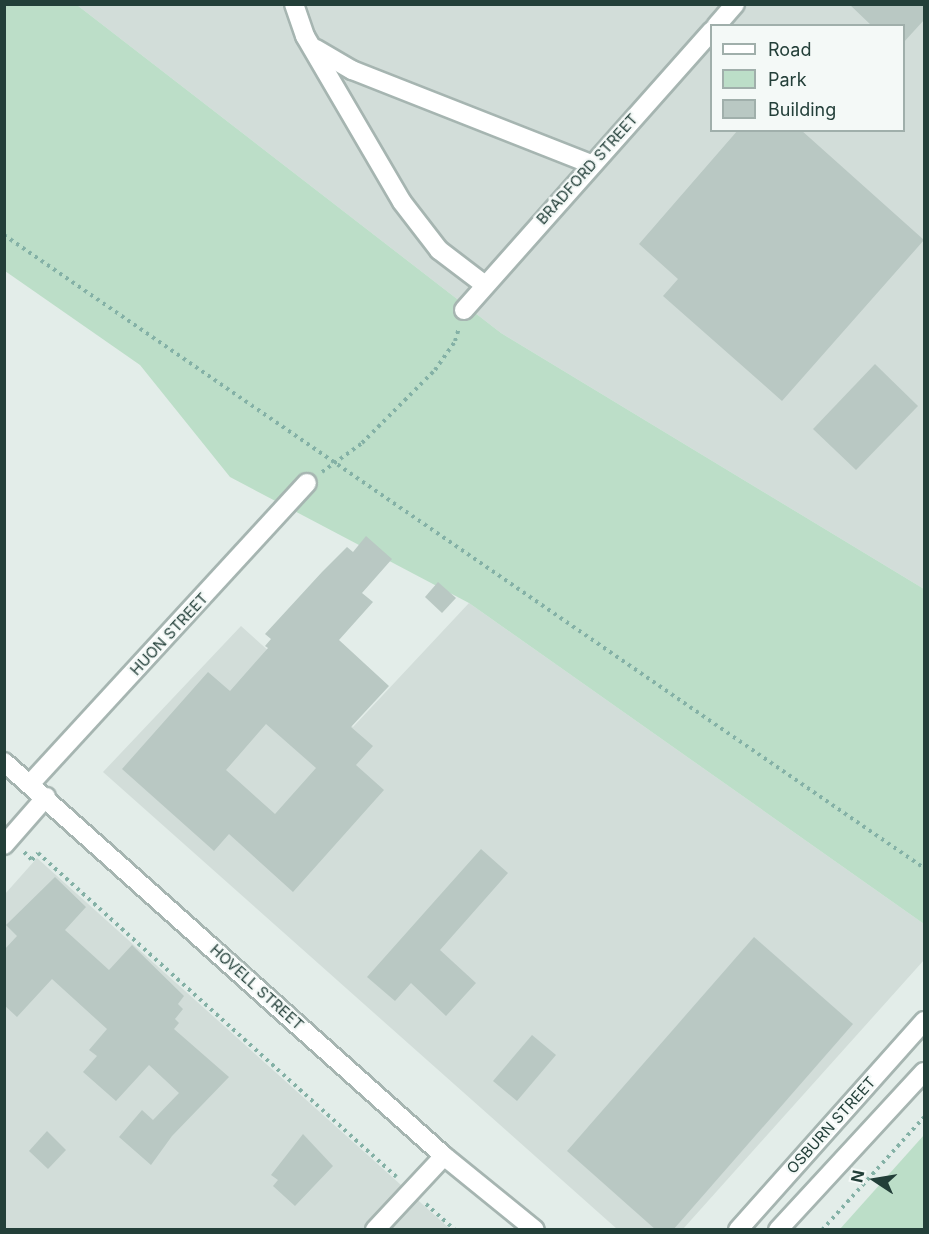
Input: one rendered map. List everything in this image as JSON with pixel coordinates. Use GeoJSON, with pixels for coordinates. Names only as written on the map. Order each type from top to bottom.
{"type":"FeatureCollection","features":[{"type":"Feature","properties":{"kind":"street"},"geometry":{"type":"LineString","coordinates":[[294,4],[305,36],[361,137],[419,226],[448,259],[485,285]]}},
{"type":"Feature","properties":{"kind":"street"},"geometry":{"type":"LineString","coordinates":[[718,24],[735,4]]}},
{"type":"Feature","properties":{"kind":"street","name":"BRADFORD STREET"},"geometry":{"type":"LineString","coordinates":[[464,310],[710,32]]}},
{"type":"Feature","properties":{"kind":"street"},"geometry":{"type":"LineString","coordinates":[[305,36],[326,57],[342,66],[591,164]]}},
{"type":"Feature","properties":{"kind":"street","name":"HUON STREET"},"geometry":{"type":"LineString","coordinates":[[30,784],[307,483]]}},
{"type":"Feature","properties":{"kind":"street","name":"HOVELL STREET"},"geometry":{"type":"LineString","coordinates":[[8,771],[46,797],[444,1156],[508,1212],[535,1230]]}},
{"type":"Feature","properties":{"kind":"street"},"geometry":{"type":"LineString","coordinates":[[7,842],[46,797]]}},
{"type":"Feature","properties":{"kind":"street","name":"OSBURN STREET"},"geometry":{"type":"LineString","coordinates":[[738,1230],[924,1021]]}},
{"type":"Feature","properties":{"kind":"street"},"geometry":{"type":"LineString","coordinates":[[778,1230],[924,1072]]}},
{"type":"Feature","properties":{"kind":"street"},"geometry":{"type":"LineString","coordinates":[[375,1230],[444,1156]]}},
{"type":"Feature","properties":{"kind":"street","name":"HOVELL STREET"},"geometry":{"type":"LineString","coordinates":[[508,1212],[523,1230]]}},
{"type":"Feature","properties":{"kind":"path"},"geometry":{"type":"LineString","coordinates":[[4,235],[924,868]]}},
{"type":"Feature","properties":{"kind":"path"},"geometry":{"type":"LineString","coordinates":[[336,465],[435,370],[455,341],[464,310]]}},
{"type":"Feature","properties":{"kind":"path"},"geometry":{"type":"LineString","coordinates":[[7,842],[32,860],[38,853],[454,1230]]}},
{"type":"Feature","properties":{"kind":"path"},"geometry":{"type":"LineString","coordinates":[[822,1230],[924,1117]]}},
{"type":"Feature","properties":{"kind":"shaded area"},"geometry":{"type":"Polygon","coordinates":[[[77,5],[924,5],[924,589],[501,333],[77,5]]]}},
{"type":"Feature","properties":{"kind":"shaded area"},"geometry":{"type":"Polygon","coordinates":[[[469,603],[924,924],[924,960],[683,1229],[617,1229],[103,772],[241,626],[353,727],[469,603]]]}},
{"type":"Feature","properties":{"kind":"shaded area"},"geometry":{"type":"Polygon","coordinates":[[[37,858],[450,1229],[5,1230],[5,894],[37,858]]]}},
{"type":"Feature","properties":{"kind":"green space"},"geometry":{"type":"Polygon","coordinates":[[[5,5],[77,5],[501,333],[924,589],[924,924],[469,603],[230,477],[140,365],[5,271],[5,5]]]}},
{"type":"Feature","properties":{"kind":"green space"},"geometry":{"type":"Polygon","coordinates":[[[924,1135],[924,1229],[840,1229],[924,1135]]]}},
{"type":"Feature","properties":{"kind":"building"},"geometry":{"type":"Polygon","coordinates":[[[849,4],[924,4],[924,20],[905,41],[905,24],[870,24],[849,4]]]}},
{"type":"Feature","properties":{"kind":"building"},"geometry":{"type":"Polygon","coordinates":[[[736,132],[803,132],[924,240],[782,401],[663,296],[678,279],[639,244],[736,132]]]}},
{"type":"Feature","properties":{"kind":"building"},"geometry":{"type":"Polygon","coordinates":[[[875,364],[918,406],[856,470],[813,429],[875,364]]]}},
{"type":"Feature","properties":{"kind":"building"},"geometry":{"type":"Polygon","coordinates":[[[366,536],[392,559],[362,593],[373,602],[339,640],[389,686],[351,727],[373,746],[356,765],[384,790],[293,892],[229,834],[214,851],[122,769],[208,672],[230,691],[268,648],[265,646],[271,639],[265,634],[347,547],[353,552],[366,536]],[[266,724],[226,770],[275,814],[316,768],[266,724]]]}},
{"type":"Feature","properties":{"kind":"building"},"geometry":{"type":"Polygon","coordinates":[[[438,582],[456,598],[442,613],[425,597],[438,582]]]}},
{"type":"Feature","properties":{"kind":"building"},"geometry":{"type":"Polygon","coordinates":[[[481,849],[508,873],[440,950],[476,983],[446,1016],[411,983],[395,1001],[367,977],[481,849]]]}},
{"type":"Feature","properties":{"kind":"building"},"geometry":{"type":"Polygon","coordinates":[[[55,877],[86,907],[65,930],[109,970],[132,945],[184,996],[178,1004],[183,1009],[175,1019],[179,1023],[174,1029],[229,1077],[172,1136],[151,1165],[119,1137],[142,1110],[153,1120],[179,1093],[149,1065],[116,1101],[83,1072],[97,1056],[89,1050],[107,1029],[52,979],[17,1017],[4,1005],[4,950],[17,936],[6,925],[55,877]]]}},
{"type":"Feature","properties":{"kind":"building"},"geometry":{"type":"Polygon","coordinates":[[[754,937],[853,1024],[673,1230],[656,1230],[567,1151],[754,937]]]}},
{"type":"Feature","properties":{"kind":"building"},"geometry":{"type":"Polygon","coordinates":[[[532,1035],[556,1055],[517,1101],[493,1081],[532,1035]]]}},
{"type":"Feature","properties":{"kind":"building"},"geometry":{"type":"Polygon","coordinates":[[[47,1131],[66,1150],[48,1169],[29,1151],[47,1131]]]}},
{"type":"Feature","properties":{"kind":"building"},"geometry":{"type":"Polygon","coordinates":[[[303,1134],[333,1166],[295,1206],[273,1186],[278,1180],[271,1175],[303,1134]]]}}]}
